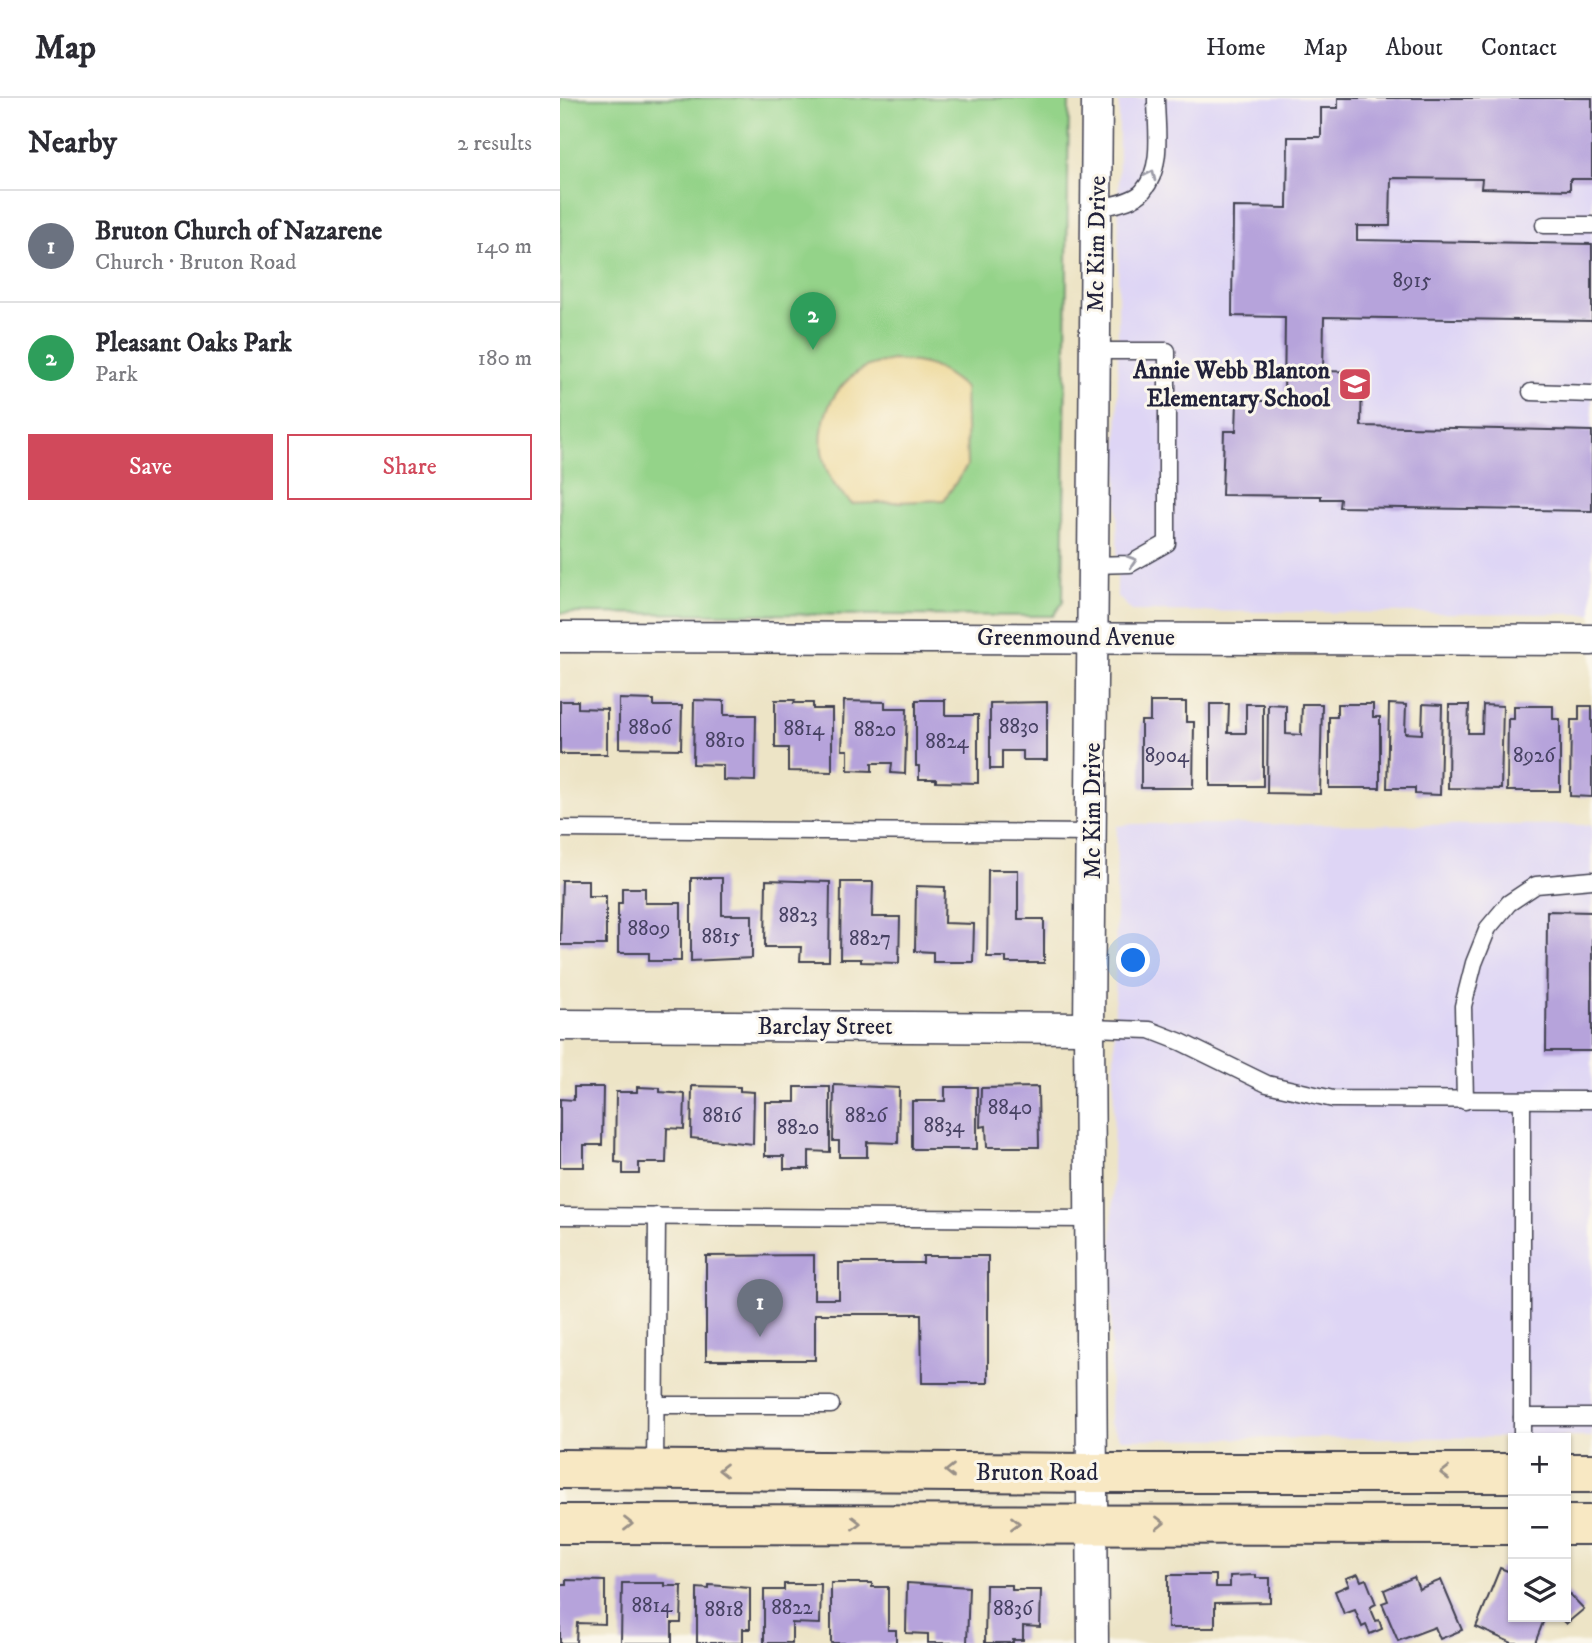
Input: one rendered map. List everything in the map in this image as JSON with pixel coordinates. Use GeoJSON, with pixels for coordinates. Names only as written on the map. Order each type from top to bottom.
{"type":"FeatureCollection","features":[{"type":"Feature","properties":{"kind":"main road","name":"Bruton Road"},"geometry":{"type":"LineString","coordinates":[[560,1469],[1508,1473]]}},
{"type":"Feature","properties":{"kind":"main road"},"geometry":{"type":"LineString","coordinates":[[1571,1473],[1592,1473]]}},
{"type":"Feature","properties":{"kind":"main road"},"geometry":{"type":"LineString","coordinates":[[560,1524],[1508,1525]]}},
{"type":"Feature","properties":{"kind":"main road"},"geometry":{"type":"LineString","coordinates":[[1571,1525],[1592,1525]]}},
{"type":"Feature","properties":{"kind":"street","name":"Mc Kim Drive"},"geometry":{"type":"LineString","coordinates":[[1093,1643],[1089,1028],[1097,98]]}},
{"type":"Feature","properties":{"kind":"street","name":"Greenmound Avenue"},"geometry":{"type":"LineString","coordinates":[[560,637],[1592,640]]}},
{"type":"Feature","properties":{"kind":"street","name":"Barclay Street"},"geometry":{"type":"LineString","coordinates":[[560,1025],[1089,1028]]}},
{"type":"Feature","properties":{"kind":"lane"},"geometry":{"type":"LineString","coordinates":[[1097,209],[1123,202],[1143,192],[1156,165],[1156,98]]}},
{"type":"Feature","properties":{"kind":"lane"},"geometry":{"type":"LineString","coordinates":[[1544,225],[1592,225]]}},
{"type":"Feature","properties":{"kind":"lane"},"geometry":{"type":"LineString","coordinates":[[1093,565],[1130,564],[1167,543],[1167,351],[1095,351]]}},
{"type":"Feature","properties":{"kind":"lane"},"geometry":{"type":"LineString","coordinates":[[1531,392],[1592,394]]}},
{"type":"Feature","properties":{"kind":"lane"},"geometry":{"type":"LineString","coordinates":[[560,829],[1092,833]]}},
{"type":"Feature","properties":{"kind":"lane"},"geometry":{"type":"LineString","coordinates":[[1465,1101],[1463,1006],[1474,962],[1488,928],[1509,903],[1536,885],[1592,880]]}},
{"type":"Feature","properties":{"kind":"lane"},"geometry":{"type":"LineString","coordinates":[[1089,1028],[1150,1030],[1267,1084],[1333,1099],[1592,1100]]}},
{"type":"Feature","properties":{"kind":"lane"},"geometry":{"type":"LineString","coordinates":[[1522,1100],[1522,1433]]}},
{"type":"Feature","properties":{"kind":"lane"},"geometry":{"type":"LineString","coordinates":[[560,1216],[1091,1219]]}},
{"type":"Feature","properties":{"kind":"lane"},"geometry":{"type":"LineString","coordinates":[[655,1469],[657,1216]]}},
{"type":"Feature","properties":{"kind":"lane"},"geometry":{"type":"LineString","coordinates":[[655,1405],[831,1405]]}},
{"type":"Feature","properties":{"kind":"lane"},"geometry":{"type":"LineString","coordinates":[[1522,1417],[1592,1417]]}},
{"type":"Feature","properties":{"kind":"shaded area","name":"Annie Webb Blanton Elementary School"},"geometry":{"type":"Polygon","coordinates":[[[1119,98],[1592,98],[1592,614],[1132,611],[1117,596],[1119,98]]]}},
{"type":"Feature","properties":{"kind":"shaded area"},"geometry":{"type":"Polygon","coordinates":[[[1592,825],[1592,1437],[1571,1437],[1571,1433],[1508,1433],[1508,1437],[1121,1439],[1110,1423],[1117,826],[1592,825]]]}},
{"type":"Feature","properties":{"kind":"green space"},"geometry":{"type":"Polygon","coordinates":[[[560,98],[1069,98],[1063,602],[1053,616],[560,613],[560,98]]]}},
{"type":"Feature","properties":{"kind":"sand"},"geometry":{"type":"Polygon","coordinates":[[[892,360],[932,366],[965,388],[967,466],[944,500],[852,504],[836,487],[826,469],[822,452],[824,419],[840,389],[852,376],[866,367],[892,360]]]}},
{"type":"Feature","properties":{"kind":"building"},"geometry":{"type":"Polygon","coordinates":[[[1338,98],[1592,98],[1592,179],[1570,179],[1570,190],[1481,188],[1482,179],[1391,178],[1390,226],[1357,226],[1357,240],[1592,244],[1592,321],[1324,317],[1323,371],[1362,372],[1361,426],[1592,431],[1592,511],[1339,507],[1340,499],[1321,499],[1321,496],[1222,495],[1224,431],[1236,431],[1237,401],[1284,401],[1285,317],[1232,316],[1233,207],[1287,208],[1288,137],[1321,137],[1321,108],[1338,108],[1338,98]]]}},
{"type":"Feature","properties":{"kind":"building"},"geometry":{"type":"Polygon","coordinates":[[[619,699],[654,700],[654,706],[682,706],[681,749],[619,748],[619,699]]]}},
{"type":"Feature","properties":{"kind":"building"},"geometry":{"type":"Polygon","coordinates":[[[694,700],[724,701],[724,715],[756,715],[755,781],[723,780],[723,765],[693,764],[694,700]]]}},
{"type":"Feature","properties":{"kind":"building"},"geometry":{"type":"Polygon","coordinates":[[[775,700],[795,700],[794,703],[813,703],[813,709],[832,709],[832,772],[788,771],[788,748],[775,748],[775,700]]]}},
{"type":"Feature","properties":{"kind":"building"},"geometry":{"type":"Polygon","coordinates":[[[916,700],[945,700],[945,715],[978,715],[978,783],[919,779],[919,766],[916,766],[916,700]]]}},
{"type":"Feature","properties":{"kind":"building"},"geometry":{"type":"Polygon","coordinates":[[[560,701],[578,701],[578,708],[607,709],[607,754],[560,754],[560,701]]]}},
{"type":"Feature","properties":{"kind":"building"},"geometry":{"type":"Polygon","coordinates":[[[844,701],[885,702],[885,708],[907,708],[905,774],[891,773],[892,763],[872,763],[872,771],[848,770],[848,750],[842,750],[844,701]]]}},
{"type":"Feature","properties":{"kind":"building"},"geometry":{"type":"Polygon","coordinates":[[[1047,702],[1047,760],[1023,760],[1023,751],[1002,751],[1002,769],[990,769],[990,703],[1047,702]]]}},
{"type":"Feature","properties":{"kind":"building"},"geometry":{"type":"Polygon","coordinates":[[[1150,702],[1186,702],[1186,722],[1194,722],[1193,788],[1141,788],[1141,721],[1150,721],[1150,702]]]}},
{"type":"Feature","properties":{"kind":"building"},"geometry":{"type":"Polygon","coordinates":[[[1210,704],[1229,704],[1228,733],[1246,733],[1246,704],[1263,704],[1263,786],[1210,786],[1210,704]]]}},
{"type":"Feature","properties":{"kind":"building"},"geometry":{"type":"Polygon","coordinates":[[[1268,704],[1286,705],[1286,734],[1301,735],[1302,704],[1322,704],[1320,794],[1267,793],[1268,704]]]}},
{"type":"Feature","properties":{"kind":"building"},"geometry":{"type":"Polygon","coordinates":[[[1337,704],[1373,704],[1373,717],[1380,717],[1380,788],[1329,788],[1329,717],[1337,717],[1337,704]]]}},
{"type":"Feature","properties":{"kind":"building"},"geometry":{"type":"Polygon","coordinates":[[[1389,704],[1406,705],[1405,733],[1422,734],[1423,704],[1442,705],[1440,795],[1415,794],[1415,788],[1387,788],[1389,704]]]}},
{"type":"Feature","properties":{"kind":"building"},"geometry":{"type":"Polygon","coordinates":[[[1449,705],[1469,705],[1468,733],[1482,733],[1483,705],[1503,706],[1501,789],[1448,788],[1449,705]]]}},
{"type":"Feature","properties":{"kind":"building"},"geometry":{"type":"Polygon","coordinates":[[[1514,706],[1553,706],[1553,719],[1560,719],[1560,791],[1507,791],[1508,719],[1514,719],[1514,706]]]}},
{"type":"Feature","properties":{"kind":"building"},"geometry":{"type":"Polygon","coordinates":[[[1579,706],[1592,706],[1592,797],[1570,796],[1571,720],[1579,720],[1579,706]]]}},
{"type":"Feature","properties":{"kind":"building"},"geometry":{"type":"Polygon","coordinates":[[[988,870],[1018,870],[1018,919],[1044,919],[1044,963],[1006,963],[1006,957],[987,957],[988,870]]]}},
{"type":"Feature","properties":{"kind":"building"},"geometry":{"type":"Polygon","coordinates":[[[691,878],[722,878],[722,915],[752,915],[752,958],[691,961],[691,878]]]}},
{"type":"Feature","properties":{"kind":"building"},"geometry":{"type":"Polygon","coordinates":[[[562,880],[588,880],[588,896],[606,896],[606,945],[560,945],[562,880]]]}},
{"type":"Feature","properties":{"kind":"building"},"geometry":{"type":"Polygon","coordinates":[[[766,880],[830,882],[829,961],[800,961],[801,947],[765,947],[766,880]]]}},
{"type":"Feature","properties":{"kind":"building"},"geometry":{"type":"Polygon","coordinates":[[[841,882],[873,882],[872,917],[900,917],[899,963],[840,959],[841,882]]]}},
{"type":"Feature","properties":{"kind":"building"},"geometry":{"type":"Polygon","coordinates":[[[916,886],[945,887],[944,923],[974,924],[973,962],[933,962],[933,952],[915,951],[916,886]]]}},
{"type":"Feature","properties":{"kind":"building"},"geometry":{"type":"Polygon","coordinates":[[[622,888],[645,888],[645,903],[681,903],[681,961],[649,961],[649,953],[618,953],[618,903],[622,903],[622,888]]]}},
{"type":"Feature","properties":{"kind":"building"},"geometry":{"type":"Polygon","coordinates":[[[1547,911],[1592,912],[1592,1051],[1546,1051],[1547,911]]]}},
{"type":"Feature","properties":{"kind":"building"},"geometry":{"type":"Polygon","coordinates":[[[834,1085],[899,1088],[898,1143],[867,1142],[867,1157],[839,1157],[839,1141],[833,1141],[834,1085]]]}},
{"type":"Feature","properties":{"kind":"building"},"geometry":{"type":"Polygon","coordinates":[[[692,1086],[740,1087],[740,1091],[754,1092],[753,1144],[691,1138],[692,1086]]]}},
{"type":"Feature","properties":{"kind":"building"},"geometry":{"type":"Polygon","coordinates":[[[574,1087],[603,1087],[602,1145],[584,1145],[584,1167],[560,1167],[560,1099],[574,1100],[574,1087]]]}},
{"type":"Feature","properties":{"kind":"building"},"geometry":{"type":"Polygon","coordinates":[[[637,1087],[660,1088],[660,1092],[685,1094],[684,1129],[667,1128],[666,1163],[639,1163],[639,1174],[623,1174],[623,1163],[615,1162],[616,1092],[637,1092],[637,1087]]]}},
{"type":"Feature","properties":{"kind":"building"},"geometry":{"type":"Polygon","coordinates":[[[795,1087],[830,1087],[830,1152],[809,1151],[809,1169],[784,1169],[784,1156],[765,1156],[765,1102],[795,1102],[795,1087]]]}},
{"type":"Feature","properties":{"kind":"building"},"geometry":{"type":"Polygon","coordinates":[[[945,1087],[977,1087],[977,1149],[912,1149],[912,1101],[945,1101],[945,1087]]]}},
{"type":"Feature","properties":{"kind":"building"},"geometry":{"type":"Polygon","coordinates":[[[1038,1087],[1039,1147],[987,1147],[986,1126],[980,1127],[981,1088],[1038,1087]]]}},
{"type":"Feature","properties":{"kind":"building"},"geometry":{"type":"Polygon","coordinates":[[[814,1255],[814,1299],[839,1299],[839,1263],[923,1263],[923,1256],[988,1256],[988,1383],[922,1383],[921,1314],[815,1314],[815,1360],[706,1360],[706,1256],[814,1255]]]}},
{"type":"Feature","properties":{"kind":"building"},"geometry":{"type":"Polygon","coordinates":[[[1500,1568],[1508,1571],[1508,1622],[1543,1622],[1535,1643],[1512,1643],[1476,1627],[1500,1568]]]}},
{"type":"Feature","properties":{"kind":"building"},"geometry":{"type":"Polygon","coordinates":[[[1358,1574],[1361,1581],[1366,1579],[1376,1604],[1370,1607],[1382,1629],[1370,1634],[1366,1625],[1362,1627],[1355,1610],[1344,1614],[1335,1591],[1349,1585],[1346,1578],[1358,1574]]]}},
{"type":"Feature","properties":{"kind":"building"},"geometry":{"type":"Polygon","coordinates":[[[1168,1575],[1216,1575],[1216,1587],[1230,1587],[1230,1576],[1256,1575],[1256,1578],[1270,1578],[1270,1602],[1215,1603],[1215,1628],[1168,1628],[1168,1575]]]}},
{"type":"Feature","properties":{"kind":"building"},"geometry":{"type":"Polygon","coordinates":[[[1414,1577],[1419,1589],[1441,1580],[1462,1630],[1440,1639],[1435,1627],[1398,1641],[1382,1603],[1388,1601],[1384,1590],[1414,1577]]]}},
{"type":"Feature","properties":{"kind":"building"},"geometry":{"type":"Polygon","coordinates":[[[566,1580],[605,1581],[605,1624],[577,1623],[576,1643],[560,1643],[560,1585],[566,1585],[566,1580]]]}},
{"type":"Feature","properties":{"kind":"building"},"geometry":{"type":"Polygon","coordinates":[[[622,1583],[665,1583],[665,1586],[682,1586],[681,1623],[672,1623],[672,1643],[621,1643],[622,1583]]]}},
{"type":"Feature","properties":{"kind":"building"},"geometry":{"type":"Polygon","coordinates":[[[831,1583],[872,1583],[872,1587],[888,1587],[888,1630],[896,1630],[896,1643],[831,1643],[831,1583]]]}},
{"type":"Feature","properties":{"kind":"building"},"geometry":{"type":"Polygon","coordinates":[[[907,1583],[969,1587],[967,1643],[928,1643],[928,1634],[906,1633],[907,1583]]]}},
{"type":"Feature","properties":{"kind":"building"},"geometry":{"type":"Polygon","coordinates":[[[784,1584],[821,1584],[820,1624],[792,1623],[792,1643],[764,1643],[764,1590],[784,1590],[784,1584]]]}},
{"type":"Feature","properties":{"kind":"building"},"geometry":{"type":"Polygon","coordinates":[[[709,1585],[750,1588],[750,1629],[743,1629],[743,1643],[697,1643],[697,1588],[709,1589],[709,1585]]]}},
{"type":"Feature","properties":{"kind":"building"},"geometry":{"type":"Polygon","coordinates":[[[986,1585],[1012,1585],[1012,1590],[1041,1590],[1040,1627],[1023,1626],[1023,1640],[1013,1640],[1013,1643],[985,1643],[986,1585]]]}},
{"type":"Feature","properties":{"kind":"building"},"geometry":{"type":"Polygon","coordinates":[[[1571,1595],[1584,1609],[1571,1620],[1571,1595]]]}},
{"type":"Feature","properties":{"kind":"place","name":"Pleasant Oaks Park"},"geometry":{"type":"Point","coordinates":[813,350]}},
{"type":"Feature","properties":{"kind":"place","name":"Annie Webb Blanton Elementary School"},"geometry":{"type":"Point","coordinates":[1355,384]}},
{"type":"Feature","properties":{"kind":"place","name":"Bruton Church of Nazarene"},"geometry":{"type":"Point","coordinates":[760,1337]}}]}
